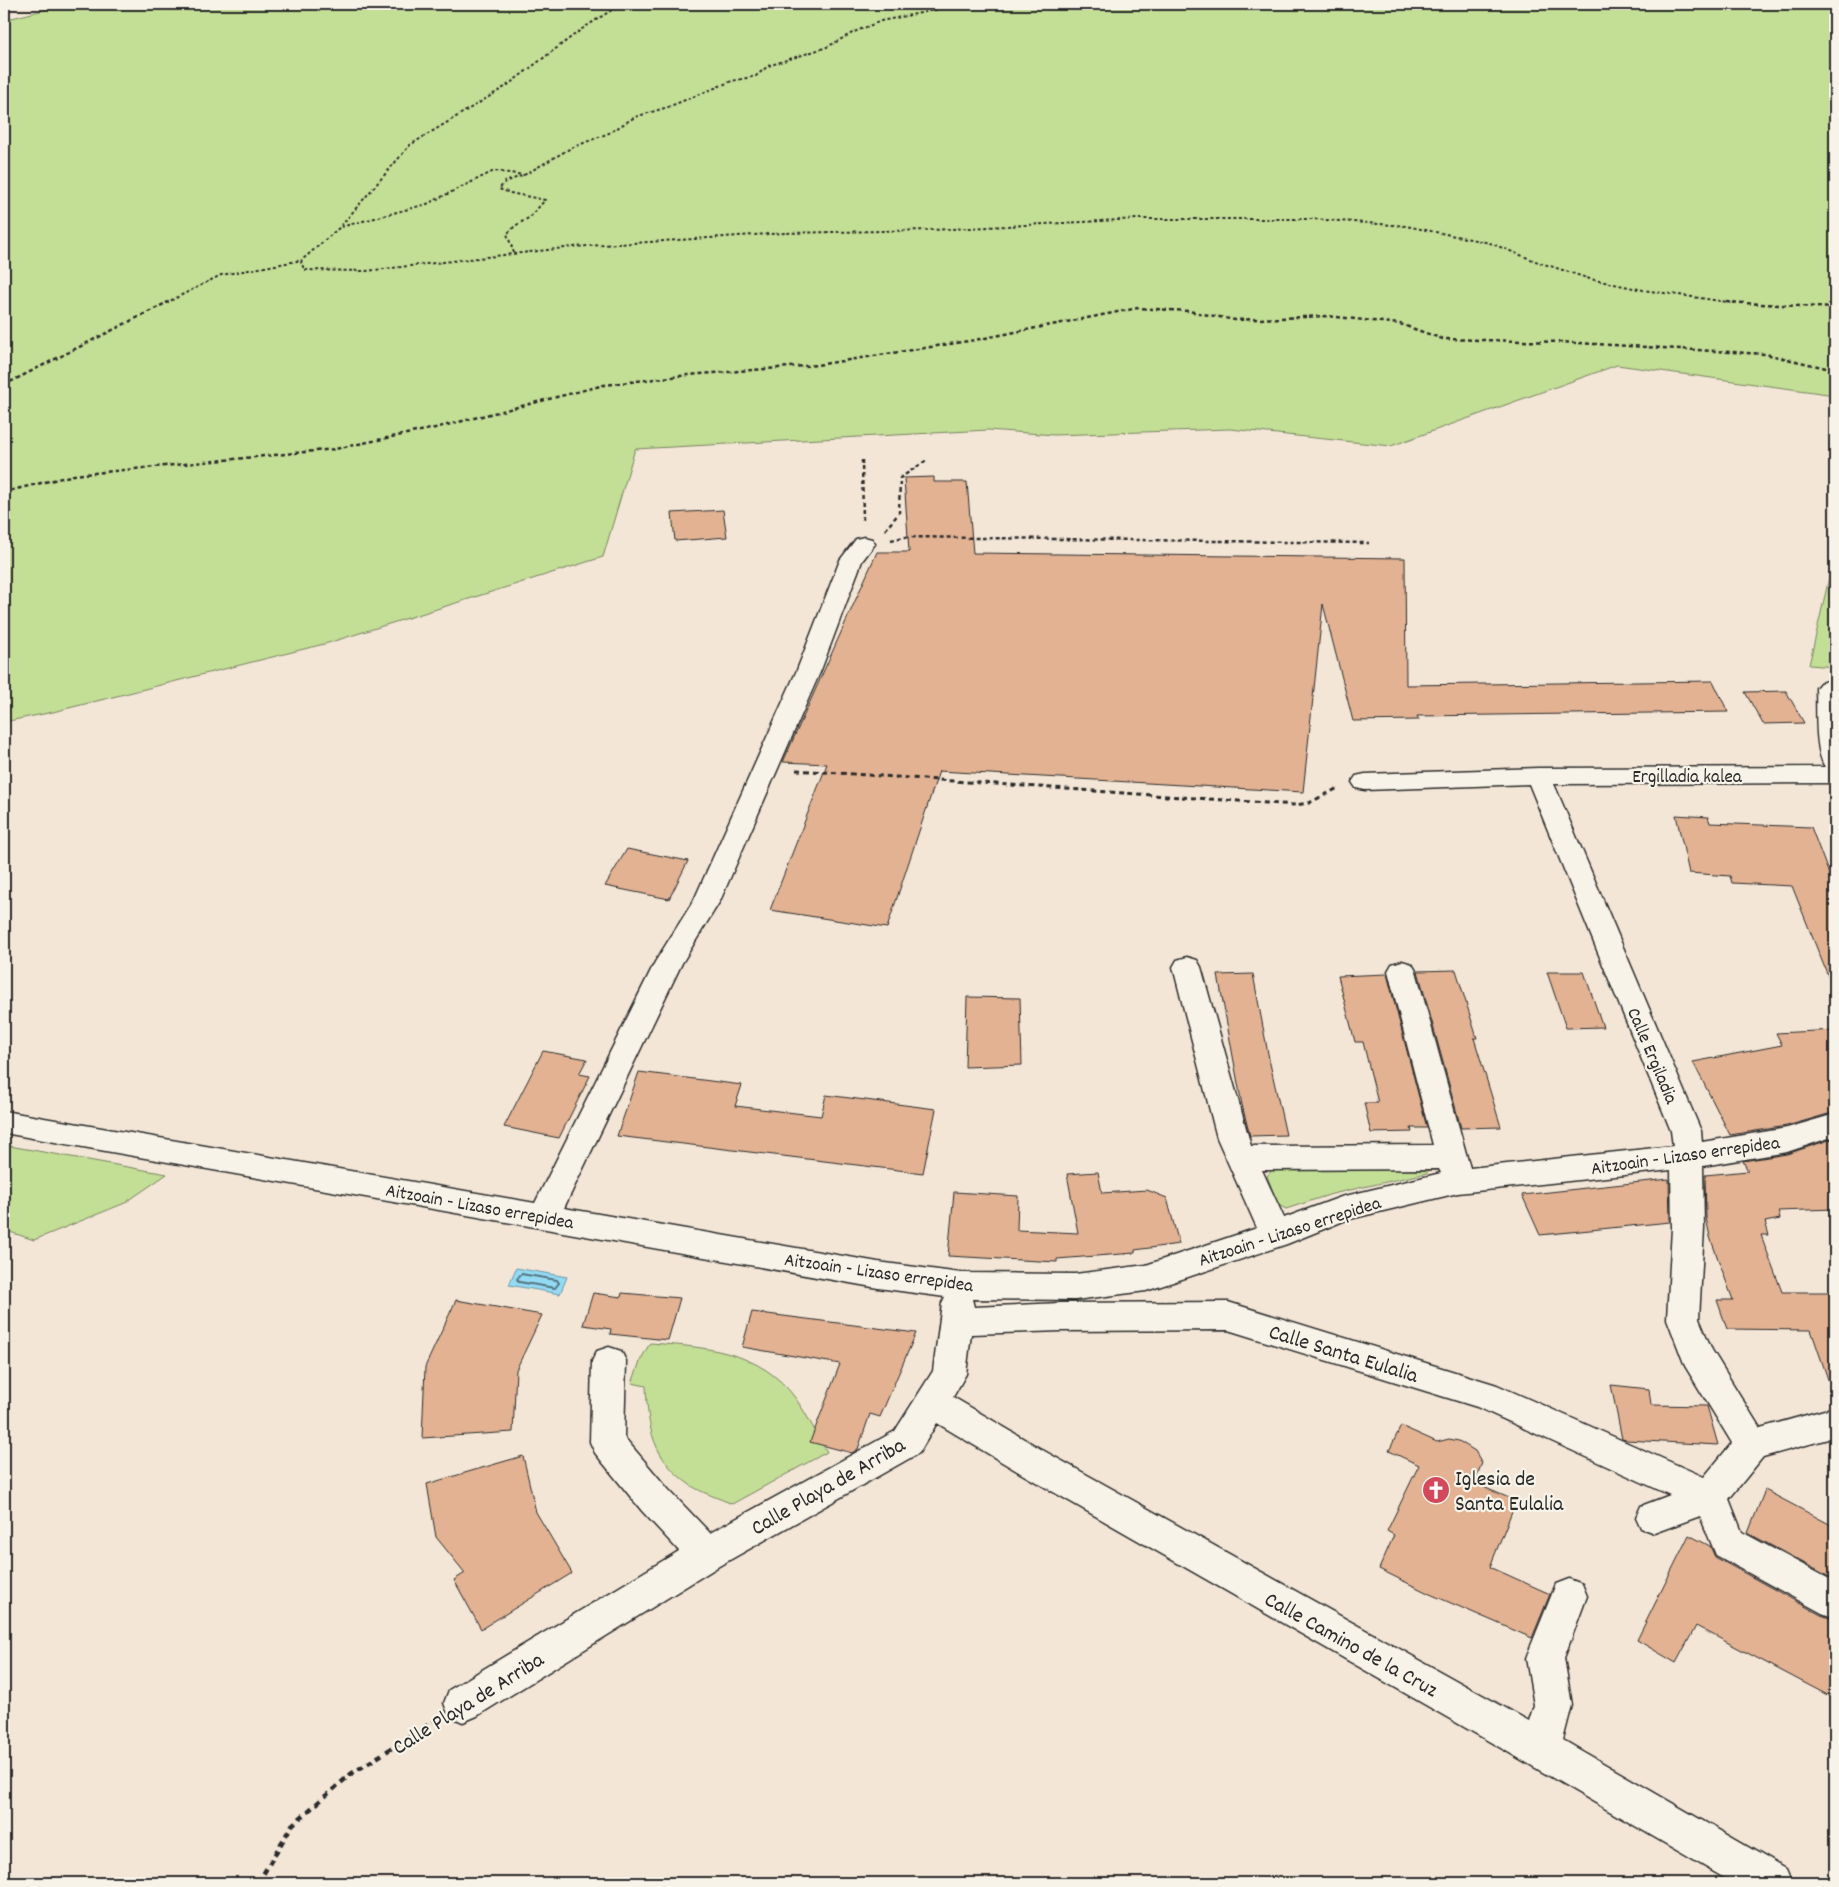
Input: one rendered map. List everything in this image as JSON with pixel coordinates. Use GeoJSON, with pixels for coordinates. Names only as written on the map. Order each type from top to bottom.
{"type":"FeatureCollection","features":[{"type":"Feature","properties":{"kind":"street"},"geometry":{"type":"LineString","coordinates":[[544,1217],[669,962],[707,901],[809,670],[851,560],[864,544]]}},
{"type":"Feature","properties":{"kind":"street"},"geometry":{"type":"LineString","coordinates":[[1828,688],[1830,737],[1835,763]]}},
{"type":"Feature","properties":{"kind":"street","name":"Ergilladia kalea"},"geometry":{"type":"LineString","coordinates":[[1365,782],[1538,776],[1835,775]]}},
{"type":"Feature","properties":{"kind":"street","name":"Calle Ergiladia"},"geometry":{"type":"LineString","coordinates":[[1538,776],[1686,1131],[1689,1156]]}},
{"type":"Feature","properties":{"kind":"street"},"geometry":{"type":"LineString","coordinates":[[1187,967],[1232,1138],[1243,1158],[1276,1235]]}},
{"type":"Feature","properties":{"kind":"street"},"geometry":{"type":"LineString","coordinates":[[1243,1158],[1455,1169],[1402,971]]}},
{"type":"Feature","properties":{"kind":"street","name":"Aitzoain - Lizaso errepidea"},"geometry":{"type":"LineString","coordinates":[[4,1122],[878,1275],[961,1286],[1075,1287],[1146,1278],[1276,1235],[1341,1209],[1455,1169],[1689,1156],[1787,1140],[1835,1125]]}},
{"type":"Feature","properties":{"kind":"street"},"geometry":{"type":"LineString","coordinates":[[1689,1156],[1686,1173],[1688,1228],[1683,1319],[1698,1356],[1752,1445]]}},
{"type":"Feature","properties":{"kind":"street","name":"Calle Playa de Arriba"},"geometry":{"type":"LineString","coordinates":[[463,1703],[706,1554],[907,1442],[949,1374],[961,1286]]}},
{"type":"Feature","properties":{"kind":"street","name":"Calle Santa Eulalia"},"geometry":{"type":"LineString","coordinates":[[956,1322],[1060,1317],[1228,1316],[1485,1396],[1710,1496]]}},
{"type":"Feature","properties":{"kind":"street"},"geometry":{"type":"LineString","coordinates":[[609,1361],[607,1442],[655,1500],[706,1554]]}},
{"type":"Feature","properties":{"kind":"street","name":"Calle Camino de la Cruz"},"geometry":{"type":"LineString","coordinates":[[932,1402],[1034,1463],[1540,1749],[1772,1883]]}},
{"type":"Feature","properties":{"kind":"street"},"geometry":{"type":"LineString","coordinates":[[1654,1517],[1710,1496],[1752,1445],[1835,1422]]}},
{"type":"Feature","properties":{"kind":"street"},"geometry":{"type":"LineString","coordinates":[[1710,1496],[1728,1543],[1835,1601]]}},
{"type":"Feature","properties":{"kind":"street"},"geometry":{"type":"LineString","coordinates":[[1540,1749],[1553,1705],[1544,1658],[1569,1596]]}},
{"type":"Feature","properties":{"kind":"path"},"geometry":{"type":"LineString","coordinates":[[4,385],[220,275],[302,260],[340,227],[410,145],[505,88],[582,29],[621,4]]}},
{"type":"Feature","properties":{"kind":"path"},"geometry":{"type":"LineString","coordinates":[[514,253],[507,234],[515,226],[530,217],[545,200],[532,196],[507,193],[499,189],[505,182],[524,175],[571,148],[609,133],[635,117],[732,80],[756,76],[768,66],[827,47],[854,32],[882,21],[923,11],[945,8],[951,4]]}},
{"type":"Feature","properties":{"kind":"path"},"geometry":{"type":"LineString","coordinates":[[340,227],[427,204],[494,171],[524,175]]}},
{"type":"Feature","properties":{"kind":"path"},"geometry":{"type":"LineString","coordinates":[[302,260],[305,270],[366,271],[573,247],[784,233],[932,230],[1138,219],[1313,219],[1406,226],[1490,243],[1590,280],[1644,290],[1743,304],[1835,308]]}},
{"type":"Feature","properties":{"kind":"path"},"geometry":{"type":"LineString","coordinates":[[4,492],[74,475],[335,449],[435,428],[604,385],[688,374],[817,366],[975,340],[1138,308],[1188,311],[1234,320],[1328,316],[1400,324],[1443,339],[1561,342],[1765,354],[1835,370]]}},
{"type":"Feature","properties":{"kind":"path"},"geometry":{"type":"LineString","coordinates":[[862,460],[864,544]]}},
{"type":"Feature","properties":{"kind":"path"},"geometry":{"type":"LineString","coordinates":[[864,544],[882,532],[899,513],[900,478],[927,460]]}},
{"type":"Feature","properties":{"kind":"path"},"geometry":{"type":"LineString","coordinates":[[864,544],[904,537],[1369,543]]}},
{"type":"Feature","properties":{"kind":"path"},"geometry":{"type":"LineString","coordinates":[[763,771],[797,770],[1295,805],[1309,803],[1352,782],[1365,782]]}},
{"type":"Feature","properties":{"kind":"path","name":"Calle Playa de Arriba"},"geometry":{"type":"LineString","coordinates":[[258,1883],[292,1825],[351,1774],[463,1703]]}},
{"type":"Feature","properties":{"kind":"green space"},"geometry":{"type":"Polygon","coordinates":[[[68,4],[1835,4],[1835,395],[1617,365],[1391,446],[1230,429],[1054,435],[988,430],[635,449],[603,557],[328,643],[53,712],[4,722],[4,20],[68,4]]]}},
{"type":"Feature","properties":{"kind":"green space"},"geometry":{"type":"Polygon","coordinates":[[[1834,556],[1835,667],[1809,665],[1834,556]]]}},
{"type":"Feature","properties":{"kind":"green space"},"geometry":{"type":"Polygon","coordinates":[[[4,1145],[167,1174],[125,1203],[34,1240],[4,1230],[4,1145]]]}},
{"type":"Feature","properties":{"kind":"green space"},"geometry":{"type":"Polygon","coordinates":[[[1423,1167],[1429,1170],[1427,1173],[1332,1194],[1286,1209],[1278,1205],[1267,1176],[1272,1170],[1423,1167]]]}},
{"type":"Feature","properties":{"kind":"green space"},"geometry":{"type":"Polygon","coordinates":[[[650,1343],[691,1347],[730,1354],[766,1370],[782,1383],[796,1399],[827,1452],[732,1504],[690,1485],[667,1464],[654,1442],[648,1416],[646,1386],[632,1383],[641,1359],[650,1343]]]}},
{"type":"Feature","properties":{"kind":"water"},"geometry":{"type":"Polygon","coordinates":[[[516,1268],[567,1277],[560,1294],[509,1285],[516,1268]]]}},
{"type":"Feature","properties":{"kind":"building"},"geometry":{"type":"Polygon","coordinates":[[[934,477],[934,482],[967,482],[973,553],[1405,558],[1406,685],[1713,681],[1728,712],[1417,716],[1419,720],[1353,721],[1323,604],[1303,792],[939,771],[887,928],[770,910],[827,764],[783,762],[877,552],[909,552],[904,478],[934,477]]]}},
{"type":"Feature","properties":{"kind":"building"},"geometry":{"type":"Polygon","coordinates":[[[723,510],[727,537],[675,541],[672,513],[723,510]]]}},
{"type":"Feature","properties":{"kind":"building"},"geometry":{"type":"Polygon","coordinates":[[[1786,691],[1804,723],[1763,724],[1745,692],[1786,691]]]}},
{"type":"Feature","properties":{"kind":"building"},"geometry":{"type":"Polygon","coordinates":[[[1676,815],[1708,817],[1710,823],[1811,827],[1835,890],[1835,991],[1792,886],[1732,883],[1730,876],[1689,873],[1676,815]]]}},
{"type":"Feature","properties":{"kind":"building"},"geometry":{"type":"Polygon","coordinates":[[[627,849],[688,861],[669,899],[605,886],[627,849]]]}},
{"type":"Feature","properties":{"kind":"building"},"geometry":{"type":"Polygon","coordinates":[[[1456,970],[1501,1127],[1461,1128],[1418,971],[1456,970]]]}},
{"type":"Feature","properties":{"kind":"building"},"geometry":{"type":"Polygon","coordinates":[[[1547,972],[1584,972],[1603,1027],[1566,1028],[1547,972]]]}},
{"type":"Feature","properties":{"kind":"building"},"geometry":{"type":"Polygon","coordinates":[[[1253,974],[1286,1135],[1250,1136],[1242,1105],[1218,975],[1253,974]]]}},
{"type":"Feature","properties":{"kind":"building"},"geometry":{"type":"Polygon","coordinates":[[[1387,974],[1427,1128],[1411,1128],[1412,1132],[1371,1133],[1364,1103],[1378,1103],[1363,1042],[1355,1042],[1338,976],[1387,974]]]}},
{"type":"Feature","properties":{"kind":"building"},"geometry":{"type":"Polygon","coordinates":[[[967,997],[1020,998],[1022,1065],[965,1067],[967,997]]]}},
{"type":"Feature","properties":{"kind":"building"},"geometry":{"type":"Polygon","coordinates":[[[1835,1030],[1835,1112],[1787,1126],[1730,1135],[1693,1062],[1782,1045],[1776,1033],[1835,1030]]]}},
{"type":"Feature","properties":{"kind":"building"},"geometry":{"type":"Polygon","coordinates":[[[543,1051],[587,1059],[579,1074],[590,1076],[559,1138],[504,1127],[543,1051]]]}},
{"type":"Feature","properties":{"kind":"building"},"geometry":{"type":"Polygon","coordinates":[[[639,1072],[742,1085],[735,1106],[821,1116],[826,1095],[936,1109],[923,1173],[617,1136],[639,1072]]]}},
{"type":"Feature","properties":{"kind":"building"},"geometry":{"type":"Polygon","coordinates":[[[1835,1138],[1835,1209],[1778,1211],[1780,1219],[1765,1222],[1769,1235],[1761,1235],[1782,1292],[1835,1292],[1835,1388],[1831,1388],[1811,1330],[1727,1329],[1717,1300],[1733,1300],[1710,1237],[1706,1218],[1705,1175],[1748,1171],[1743,1161],[1787,1154],[1835,1138]]]}},
{"type":"Feature","properties":{"kind":"building"},"geometry":{"type":"Polygon","coordinates":[[[1098,1172],[1102,1193],[1147,1190],[1167,1198],[1179,1244],[1135,1250],[1135,1253],[1057,1259],[1057,1262],[948,1256],[954,1192],[1018,1196],[1017,1230],[1078,1233],[1067,1174],[1098,1172]]]}},
{"type":"Feature","properties":{"kind":"building"},"geometry":{"type":"Polygon","coordinates":[[[1669,1179],[1670,1222],[1540,1235],[1522,1195],[1669,1179]]]}},
{"type":"Feature","properties":{"kind":"building"},"geometry":{"type":"Polygon","coordinates":[[[593,1293],[621,1297],[622,1293],[680,1298],[668,1340],[610,1334],[611,1329],[583,1325],[593,1293]]]}},
{"type":"Feature","properties":{"kind":"building"},"geometry":{"type":"Polygon","coordinates":[[[456,1300],[542,1315],[516,1370],[513,1432],[422,1438],[425,1367],[456,1300]]]}},
{"type":"Feature","properties":{"kind":"building"},"geometry":{"type":"Polygon","coordinates":[[[752,1312],[916,1333],[880,1417],[870,1414],[858,1449],[852,1453],[810,1442],[840,1364],[742,1347],[752,1312]]]}},
{"type":"Feature","properties":{"kind":"building"},"geometry":{"type":"Polygon","coordinates":[[[1611,1385],[1649,1389],[1651,1405],[1707,1406],[1718,1445],[1622,1439],[1611,1385]]]}},
{"type":"Feature","properties":{"kind":"building"},"geometry":{"type":"Polygon","coordinates":[[[1401,1426],[1437,1442],[1449,1439],[1459,1441],[1475,1451],[1482,1463],[1474,1483],[1516,1501],[1490,1567],[1550,1594],[1532,1638],[1430,1594],[1379,1569],[1394,1535],[1387,1531],[1419,1465],[1389,1451],[1401,1426]]]}},
{"type":"Feature","properties":{"kind":"building"},"geometry":{"type":"Polygon","coordinates":[[[523,1456],[536,1512],[572,1573],[481,1629],[454,1580],[465,1573],[436,1537],[427,1484],[523,1456]]]}},
{"type":"Feature","properties":{"kind":"building"},"geometry":{"type":"Polygon","coordinates":[[[1765,1490],[1835,1527],[1835,1580],[1748,1533],[1765,1490]]]}},
{"type":"Feature","properties":{"kind":"building"},"geometry":{"type":"Polygon","coordinates":[[[1689,1535],[1710,1546],[1715,1557],[1821,1615],[1835,1620],[1835,1699],[1696,1626],[1676,1663],[1637,1640],[1689,1535]]]}},
{"type":"Feature","properties":{"kind":"place","name":"Iglesia de Santa Eulalia"},"geometry":{"type":"Point","coordinates":[1436,1490]}}]}
